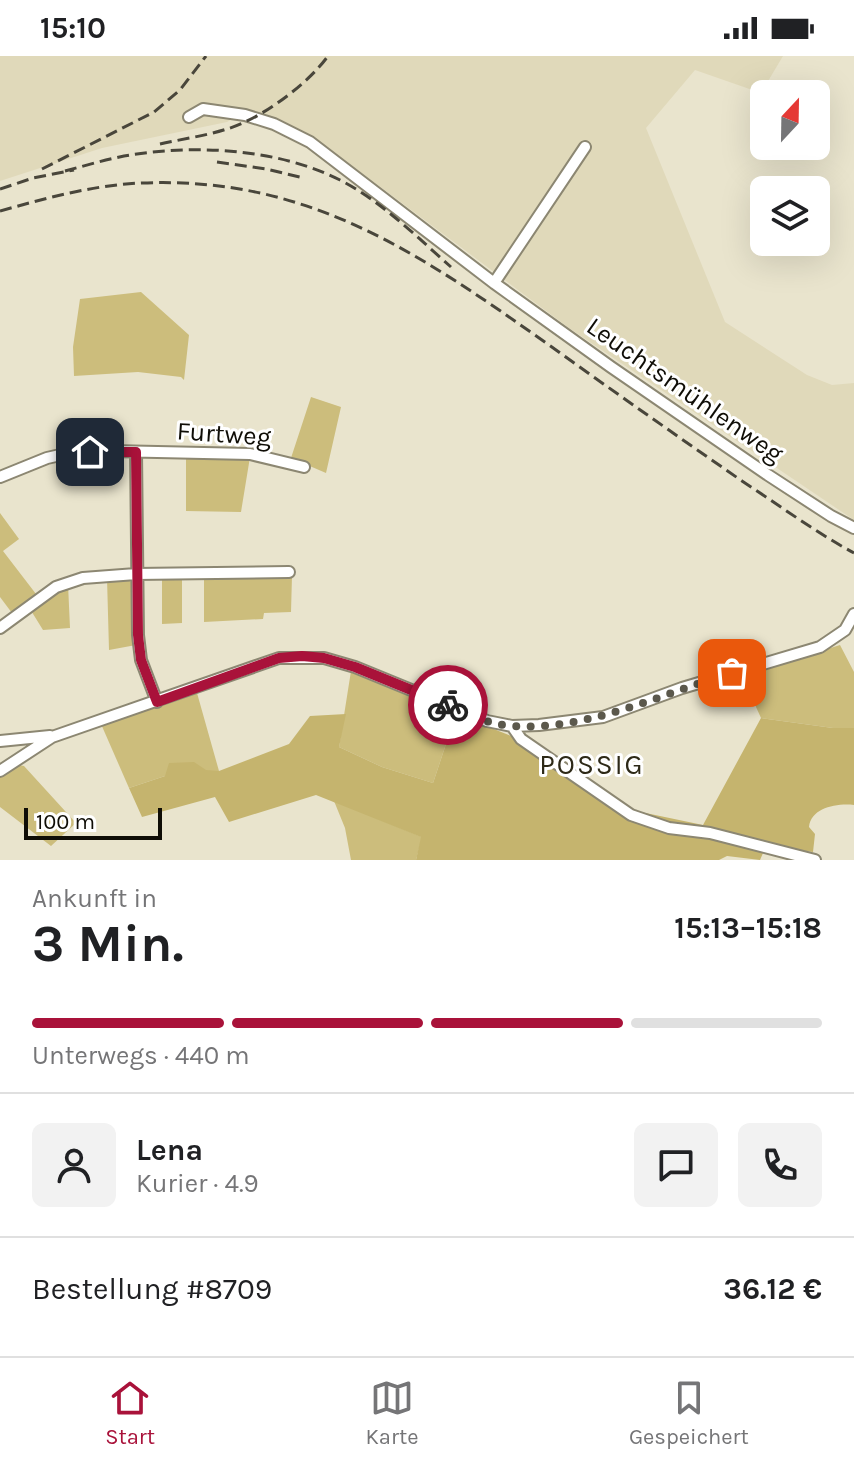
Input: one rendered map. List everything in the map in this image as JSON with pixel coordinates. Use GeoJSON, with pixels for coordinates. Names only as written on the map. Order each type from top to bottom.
{"type":"FeatureCollection","features":[{"type":"Feature","properties":{"kind":"street","name":"Leuchtsmühlenweg"},"geometry":{"type":"LineString","coordinates":[[189,117],[203,109],[245,115],[274,124],[310,142],[494,283],[768,475],[854,528]]}},
{"type":"Feature","properties":{"kind":"street"},"geometry":{"type":"LineString","coordinates":[[494,283],[585,147]]}},
{"type":"Feature","properties":{"kind":"street","name":"Furtweg"},"geometry":{"type":"LineString","coordinates":[[0,477],[47,458],[69,453],[218,451],[250,454],[304,467]]}},
{"type":"Feature","properties":{"kind":"street"},"geometry":{"type":"LineString","coordinates":[[136,452],[136,574],[141,660],[157,702]]}},
{"type":"Feature","properties":{"kind":"street"},"geometry":{"type":"LineString","coordinates":[[0,628],[69,581],[100,575],[289,572]]}},
{"type":"Feature","properties":{"kind":"street"},"geometry":{"type":"LineString","coordinates":[[0,771],[52,737],[279,658],[324,658],[355,667],[487,721],[512,726],[603,717],[682,688],[820,647],[845,630],[854,614]]}},
{"type":"Feature","properties":{"kind":"street"},"geometry":{"type":"LineString","coordinates":[[512,726],[521,739],[631,815],[669,828],[730,837],[775,852],[815,860]]}},
{"type":"Feature","properties":{"kind":"street"},"geometry":{"type":"LineString","coordinates":[[0,741],[45,735],[52,737]]}},
{"type":"Feature","properties":{"kind":"shaded area"},"geometry":{"type":"Polygon","coordinates":[[[0,56],[783,56],[769,80],[750,80],[750,89],[695,70],[646,128],[725,322],[807,375],[832,385],[854,383],[854,520],[569,328],[339,156],[280,120],[249,109],[227,122],[102,148],[0,181],[0,56]]]}},
{"type":"Feature","properties":{"kind":"shaded area"},"geometry":{"type":"Polygon","coordinates":[[[141,292],[189,335],[184,380],[181,377],[138,372],[74,376],[73,347],[80,299],[141,292]]]}},
{"type":"Feature","properties":{"kind":"shaded area"},"geometry":{"type":"Polygon","coordinates":[[[311,397],[341,407],[326,473],[291,458],[311,397]]]}},
{"type":"Feature","properties":{"kind":"shaded area"},"geometry":{"type":"Polygon","coordinates":[[[186,455],[250,457],[241,512],[186,511],[186,455]]]}},
{"type":"Feature","properties":{"kind":"shaded area"},"geometry":{"type":"Polygon","coordinates":[[[0,513],[19,539],[3,551],[36,594],[12,613],[0,597],[0,513]]]}},
{"type":"Feature","properties":{"kind":"shaded area"},"geometry":{"type":"Polygon","coordinates":[[[292,576],[291,612],[264,613],[263,619],[204,622],[204,577],[292,576]]]}},
{"type":"Feature","properties":{"kind":"shaded area"},"geometry":{"type":"Polygon","coordinates":[[[182,577],[182,623],[162,624],[162,578],[182,577]]]}},
{"type":"Feature","properties":{"kind":"shaded area"},"geometry":{"type":"Polygon","coordinates":[[[107,578],[127,578],[133,584],[136,645],[109,650],[107,578]]]}},
{"type":"Feature","properties":{"kind":"shaded area"},"geometry":{"type":"Polygon","coordinates":[[[68,584],[70,628],[43,630],[30,609],[68,584]]]}},
{"type":"Feature","properties":{"kind":"shaded area"},"geometry":{"type":"Polygon","coordinates":[[[840,645],[854,672],[854,728],[761,718],[742,676],[840,645]]]}},
{"type":"Feature","properties":{"kind":"shaded area"},"geometry":{"type":"Polygon","coordinates":[[[351,671],[456,714],[433,783],[382,767],[339,747],[351,671]]]}},
{"type":"Feature","properties":{"kind":"shaded area"},"geometry":{"type":"Polygon","coordinates":[[[197,693],[219,771],[165,776],[129,788],[101,724],[197,693]]]}},
{"type":"Feature","properties":{"kind":"shaded area"},"geometry":{"type":"Polygon","coordinates":[[[346,714],[339,747],[382,767],[433,783],[456,714],[516,738],[623,812],[636,811],[703,825],[761,718],[854,728],[854,805],[832,806],[814,815],[809,827],[815,834],[813,852],[766,846],[760,860],[727,856],[719,860],[416,860],[421,837],[316,795],[229,822],[215,797],[142,817],[129,788],[165,776],[169,763],[194,762],[206,770],[219,771],[289,744],[310,716],[346,714]]]}},
{"type":"Feature","properties":{"kind":"shaded area"},"geometry":{"type":"Polygon","coordinates":[[[14,764],[24,766],[76,823],[51,846],[0,807],[0,777],[14,764]]]}},
{"type":"Feature","properties":{"kind":"shaded area"},"geometry":{"type":"Polygon","coordinates":[[[334,801],[422,837],[416,860],[351,860],[345,828],[334,801]]]}},
{"type":"Feature","properties":{"kind":"railway"},"geometry":{"type":"LineString","coordinates":[[42,169],[154,112],[180,90],[206,56]]}},
{"type":"Feature","properties":{"kind":"railway"},"geometry":{"type":"LineString","coordinates":[[160,144],[219,131],[254,117],[296,89],[328,56]]}},
{"type":"Feature","properties":{"kind":"railway"},"geometry":{"type":"LineString","coordinates":[[65,171],[124,156],[178,150],[234,152],[289,161],[340,180],[370,198],[451,267]]}},
{"type":"Feature","properties":{"kind":"railway"},"geometry":{"type":"LineString","coordinates":[[217,162],[304,178]]}},
{"type":"Feature","properties":{"kind":"railway"},"geometry":{"type":"LineString","coordinates":[[0,189],[33,178],[74,170]]}},
{"type":"Feature","properties":{"kind":"railway"},"geometry":{"type":"LineString","coordinates":[[0,211],[88,189],[124,184],[202,184],[258,193],[310,207],[360,227],[454,280],[742,481],[854,553]]}},
{"type":"Feature","properties":{"kind":"way so far"},"geometry":{"type":"LineString","coordinates":[[448,705],[487,721],[512,726],[580,721],[603,717],[732,673]]}},
{"type":"Feature","properties":{"kind":"district","name":"POSSIG"},"geometry":{"type":"Point","coordinates":[592,764]}},
{"type":"Feature","properties":{"kind":"route"},"geometry":{"type":"LineString","coordinates":[[90,452],[136,452],[138,635],[141,660],[157,702],[279,658],[302,656],[324,658],[355,667],[448,705]]}}]}
